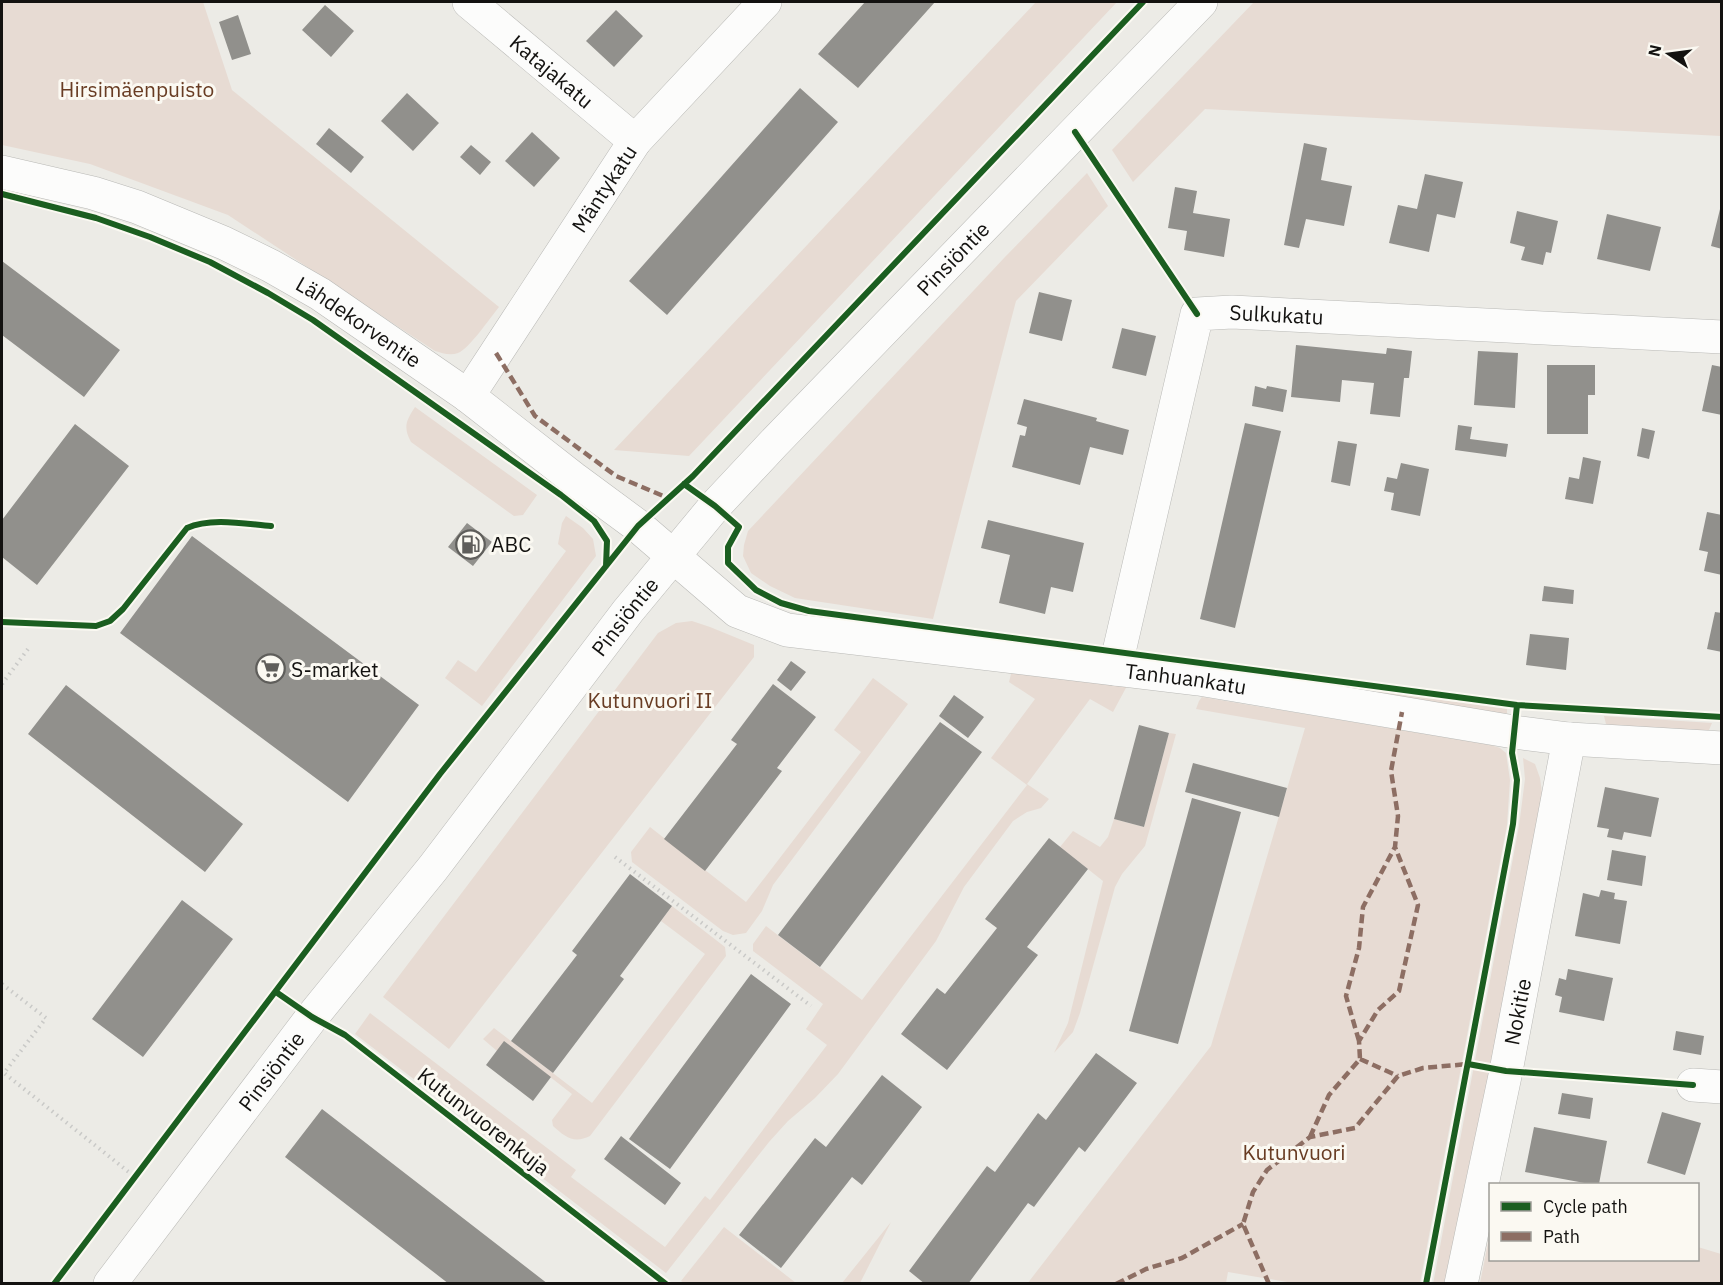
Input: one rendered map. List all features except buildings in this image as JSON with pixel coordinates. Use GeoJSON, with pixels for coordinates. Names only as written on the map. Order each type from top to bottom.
{"type":"FeatureCollection","features":[{"type":"Feature","properties":{"kind":"street","name":"Katajakatu"},"geometry":{"type":"LineString","coordinates":[[470,2],[635,141]]}},
{"type":"Feature","properties":{"kind":"street","name":"Mäntykatu"},"geometry":{"type":"LineString","coordinates":[[468,396],[635,141],[765,2]]}},
{"type":"Feature","properties":{"kind":"street","name":"Pinsiöntie"},"geometry":{"type":"LineString","coordinates":[[110,1284],[300,1033],[433,868],[628,611],[715,506],[1201,2]]}},
{"type":"Feature","properties":{"kind":"street","name":"Lähdekorventie"},"geometry":{"type":"LineString","coordinates":[[2,172],[93,193],[137,207],[224,243],[320,294],[468,396],[638,526],[673,556]]}},
{"type":"Feature","properties":{"kind":"street","name":"Sulkukatu"},"geometry":{"type":"LineString","coordinates":[[1115,669],[1197,314],[1232,312],[1722,337]]}},
{"type":"Feature","properties":{"kind":"street","name":"Tanhuankatu"},"geometry":{"type":"LineString","coordinates":[[673,556],[737,611],[787,630],[1199,680],[1569,739],[1722,748]]}},
{"type":"Feature","properties":{"kind":"street","name":"Nokitie"},"geometry":{"type":"LineString","coordinates":[[1461,1284],[1506,1071],[1569,739]]}},
{"type":"Feature","properties":{"kind":"path"},"geometry":{"type":"LineString","coordinates":[[2,684],[28,649]]}},
{"type":"Feature","properties":{"kind":"path"},"geometry":{"type":"LineString","coordinates":[[615,857],[812,1006]]}},
{"type":"Feature","properties":{"kind":"path"},"geometry":{"type":"LineString","coordinates":[[2,984],[46,1018],[4,1073],[135,1177]]}},
{"type":"Feature","properties":{"kind":"path"},"geometry":{"type":"LineString","coordinates":[[128,1186],[142,1168]]}},
{"type":"Feature","properties":{"kind":"green space","name":"Hirsimäenpuisto"},"geometry":{"type":"Polygon","coordinates":[[[2,2],[203,2],[232,90],[499,307],[463,350],[452,354],[435,351],[228,215],[90,164],[2,145],[2,2]]]}},
{"type":"Feature","properties":{"kind":"green space"},"geometry":{"type":"Polygon","coordinates":[[[1036,2],[1117,2],[689,456],[614,450],[1036,2]]]}},
{"type":"Feature","properties":{"kind":"green space"},"geometry":{"type":"Polygon","coordinates":[[[1254,2],[1721,2],[1721,136],[1205,109],[1133,182],[1112,150],[1254,2]]]}},
{"type":"Feature","properties":{"kind":"green space"},"geometry":{"type":"Polygon","coordinates":[[[1087,173],[1108,206],[1016,301],[933,619],[795,598],[770,586],[751,573],[743,556],[748,531],[1087,173]]]}},
{"type":"Feature","properties":{"kind":"green space"},"geometry":{"type":"Polygon","coordinates":[[[415,407],[537,495],[523,515],[514,516],[411,442],[407,424],[415,407]]]}},
{"type":"Feature","properties":{"kind":"green space"},"geometry":{"type":"Polygon","coordinates":[[[566,516],[583,528],[593,539],[596,556],[482,706],[445,678],[458,660],[476,672],[566,551],[558,544],[562,523],[566,516]]]}},
{"type":"Feature","properties":{"kind":"green space","name":"Kutunvuori II"},"geometry":{"type":"Polygon","coordinates":[[[692,621],[754,645],[754,657],[449,1049],[383,997],[658,633],[676,623],[692,621]]]}},
{"type":"Feature","properties":{"kind":"green space"},"geometry":{"type":"Polygon","coordinates":[[[1012,670],[1128,684],[1113,712],[1090,699],[1027,784],[1049,799],[1041,808],[1027,812],[1013,821],[964,887],[936,941],[838,1074],[769,1142],[666,1273],[355,1034],[370,1013],[576,1170],[571,1177],[665,1247],[705,1196],[710,1200],[827,1045],[806,1029],[823,1004],[753,951],[753,944],[766,926],[862,1000],[1027,785],[991,758],[1035,699],[1009,682],[1012,670]]]}},
{"type":"Feature","properties":{"kind":"green space"},"geometry":{"type":"Polygon","coordinates":[[[873,678],[908,704],[773,885],[762,911],[746,933],[733,935],[723,931],[632,862],[631,852],[650,827],[746,902],[861,752],[834,730],[873,678]]]}},
{"type":"Feature","properties":{"kind":"green space"},"geometry":{"type":"Polygon","coordinates":[[[1377,691],[1507,709],[1507,713],[1499,717],[1379,697],[1377,691]]]}},
{"type":"Feature","properties":{"kind":"green space","name":"Kutunvuori"},"geometry":{"type":"Polygon","coordinates":[[[1202,697],[1491,745],[1506,753],[1510,780],[1507,825],[1420,1283],[1293,1283],[1228,1272],[1226,1283],[1027,1284],[1211,1046],[1305,728],[1196,709],[1202,697]]]}},
{"type":"Feature","properties":{"kind":"green space"},"geometry":{"type":"Polygon","coordinates":[[[1604,716],[1712,723],[1709,730],[1702,734],[1615,729],[1606,724],[1604,716]]]}},
{"type":"Feature","properties":{"kind":"green space"},"geometry":{"type":"Polygon","coordinates":[[[1169,733],[1176,734],[1145,846],[1122,874],[1115,887],[1080,1013],[1073,1032],[1054,1053],[1068,1023],[1103,881],[1060,847],[1073,831],[1100,847],[1108,837],[1114,819],[1144,827],[1169,733]]]}},
{"type":"Feature","properties":{"kind":"green space"},"geometry":{"type":"Polygon","coordinates":[[[1523,758],[1535,764],[1542,793],[1450,1283],[1433,1284],[1519,826],[1525,779],[1523,758]]]}},
{"type":"Feature","properties":{"kind":"green space"},"geometry":{"type":"Polygon","coordinates":[[[672,906],[725,947],[726,956],[590,1136],[579,1139],[570,1138],[553,1126],[552,1120],[572,1094],[505,1042],[497,1051],[483,1039],[494,1028],[592,1103],[705,954],[661,921],[672,906]]]}},
{"type":"Feature","properties":{"kind":"green space"},"geometry":{"type":"Polygon","coordinates":[[[891,1222],[860,1283],[842,1283],[891,1222]]]}},
{"type":"Feature","properties":{"kind":"green space"},"geometry":{"type":"Polygon","coordinates":[[[724,1227],[796,1283],[684,1283],[681,1281],[724,1227]]]}},
{"type":"Feature","properties":{"kind":"green space"},"geometry":{"type":"Polygon","coordinates":[[[1489,1238],[1489,1261],[1699,1261],[1699,1247],[1721,1254],[1721,1283],[1480,1283],[1489,1238]]]}},
{"type":"Feature","properties":{"kind":"marked path"},"geometry":{"type":"LineString","coordinates":[[496,353],[535,416],[616,476],[668,498]]}},
{"type":"Feature","properties":{"kind":"marked path"},"geometry":{"type":"LineString","coordinates":[[1359,1041],[1346,996],[1359,948],[1363,907],[1395,847],[1398,816],[1391,771],[1402,712]]}},
{"type":"Feature","properties":{"kind":"marked path"},"geometry":{"type":"LineString","coordinates":[[1310,1137],[1329,1095],[1360,1059],[1359,1041],[1378,1010],[1399,991],[1418,905],[1395,847]]}},
{"type":"Feature","properties":{"kind":"marked path"},"geometry":{"type":"LineString","coordinates":[[1360,1059],[1398,1076]]}},
{"type":"Feature","properties":{"kind":"marked path"},"geometry":{"type":"LineString","coordinates":[[1269,1284],[1243,1224],[1253,1192],[1267,1170],[1310,1137],[1355,1128],[1398,1076],[1423,1068],[1468,1064]]}},
{"type":"Feature","properties":{"kind":"marked path"},"geometry":{"type":"LineString","coordinates":[[1116,1284],[1146,1269],[1182,1258],[1243,1224]]}},
{"type":"Feature","properties":{"kind":"cycle path"},"geometry":{"type":"LineString","coordinates":[[54,1284],[440,774],[638,526],[693,476],[1143,2]]}},
{"type":"Feature","properties":{"kind":"cycle path"},"geometry":{"type":"LineString","coordinates":[[1075,132],[1197,314]]}},
{"type":"Feature","properties":{"kind":"cycle path"},"geometry":{"type":"LineString","coordinates":[[2,194],[96,218],[150,237],[210,262],[313,320],[561,495],[594,521],[607,541],[606,566]]}},
{"type":"Feature","properties":{"kind":"cycle path"},"geometry":{"type":"LineString","coordinates":[[684,484],[739,527],[728,547],[728,563],[756,590],[781,603],[809,611],[1517,705],[1722,717]]}},
{"type":"Feature","properties":{"kind":"cycle path"},"geometry":{"type":"LineString","coordinates":[[2,622],[96,626],[110,621],[123,609],[187,528],[218,522],[271,526]]}},
{"type":"Feature","properties":{"kind":"cycle path"},"geometry":{"type":"LineString","coordinates":[[1426,1284],[1513,824],[1517,780],[1512,753],[1517,705]]}},
{"type":"Feature","properties":{"kind":"cycle path","name":"Kutunvuorenkuja"},"geometry":{"type":"LineString","coordinates":[[276,992],[312,1017],[345,1035],[666,1284]]}},
{"type":"Feature","properties":{"kind":"cycle path"},"geometry":{"type":"LineString","coordinates":[[1468,1064],[1506,1071],[1693,1085]]}},
{"type":"Feature","properties":{"kind":"place","name":"ABC"},"geometry":{"type":"Point","coordinates":[470,544]}},
{"type":"Feature","properties":{"kind":"place","name":"S-market"},"geometry":{"type":"Point","coordinates":[270,669]}}]}
